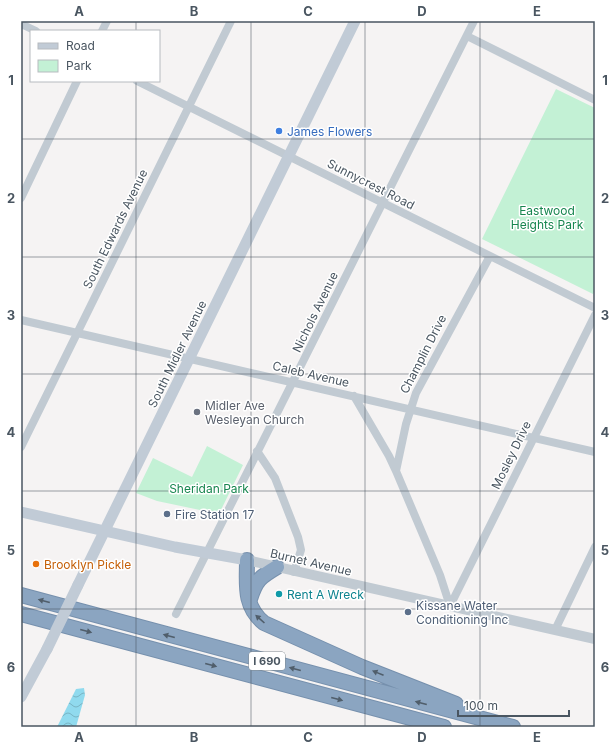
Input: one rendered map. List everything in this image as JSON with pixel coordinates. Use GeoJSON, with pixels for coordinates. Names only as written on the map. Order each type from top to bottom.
{"type":"FeatureCollection","features":[{"type":"Feature","properties":{"kind":"highway"},"geometry":{"type":"LineString","coordinates":[[247,560],[247,596],[249,603],[258,618],[274,628],[362,667],[519,727]]}},
{"type":"Feature","properties":{"kind":"highway"},"geometry":{"type":"LineString","coordinates":[[249,603],[255,584],[261,577],[277,568]]}},
{"type":"Feature","properties":{"kind":"highway","name":"I 690"},"geometry":{"type":"LineString","coordinates":[[21,595],[512,727]]}},
{"type":"Feature","properties":{"kind":"highway","name":"I 690"},"geometry":{"type":"LineString","coordinates":[[21,614],[444,727]]}},
{"type":"Feature","properties":{"kind":"main road","name":"South Midler Avenue"},"geometry":{"type":"LineString","coordinates":[[21,697],[47,649],[355,21]]}},
{"type":"Feature","properties":{"kind":"main road","name":"Burnet Avenue"},"geometry":{"type":"LineString","coordinates":[[21,512],[207,553],[247,560]]}},
{"type":"Feature","properties":{"kind":"street","name":"South Edwards Avenue"},"geometry":{"type":"LineString","coordinates":[[21,447],[231,21]]}},
{"type":"Feature","properties":{"kind":"street","name":"Nichols Avenue"},"geometry":{"type":"LineString","coordinates":[[176,614],[257,451],[294,382],[474,21]]}},
{"type":"Feature","properties":{"kind":"street"},"geometry":{"type":"LineString","coordinates":[[21,24],[34,30]]}},
{"type":"Feature","properties":{"kind":"street"},"geometry":{"type":"LineString","coordinates":[[467,36],[595,100]]}},
{"type":"Feature","properties":{"kind":"street"},"geometry":{"type":"LineString","coordinates":[[21,198],[77,82]]}},
{"type":"Feature","properties":{"kind":"street","name":"Sunnycrest Road"},"geometry":{"type":"LineString","coordinates":[[139,82],[382,204],[595,308]]}},
{"type":"Feature","properties":{"kind":"street","name":"Champlin Drive"},"geometry":{"type":"LineString","coordinates":[[396,471],[410,409],[416,393],[490,256]]}},
{"type":"Feature","properties":{"kind":"street","name":"Mosley Drive"},"geometry":{"type":"LineString","coordinates":[[450,606],[595,315]]}},
{"type":"Feature","properties":{"kind":"street","name":"Caleb Avenue"},"geometry":{"type":"LineString","coordinates":[[21,320],[595,452]]}},
{"type":"Feature","properties":{"kind":"street"},"geometry":{"type":"LineString","coordinates":[[354,396],[389,456],[396,471],[440,575],[450,606]]}},
{"type":"Feature","properties":{"kind":"street"},"geometry":{"type":"LineString","coordinates":[[257,451],[275,478],[298,537],[301,550],[294,572]]}},
{"type":"Feature","properties":{"kind":"street"},"geometry":{"type":"LineString","coordinates":[[555,630],[595,547]]}},
{"type":"Feature","properties":{"kind":"street","name":"Burnet Avenue"},"geometry":{"type":"LineString","coordinates":[[247,560],[294,572],[595,639]]}},
{"type":"Feature","properties":{"kind":"green space","name":"Eastwood Heights Park"},"geometry":{"type":"Polygon","coordinates":[[[556,89],[595,108],[595,290],[593,294],[482,239],[556,89]]]}},
{"type":"Feature","properties":{"kind":"green space","name":"Sheridan Park"},"geometry":{"type":"Polygon","coordinates":[[[207,446],[243,465],[219,514],[157,501],[136,493],[153,458],[192,477],[207,446]]]}},
{"type":"Feature","properties":{"kind":"water"},"geometry":{"type":"Polygon","coordinates":[[[84,688],[85,695],[76,727],[57,727],[76,689],[84,688]]]}},
{"type":"Feature","properties":{"kind":"place","name":"James Flowers"},"geometry":{"type":"Point","coordinates":[279,131]}},
{"type":"Feature","properties":{"kind":"place","name":"Midler Ave Wesleyan Church"},"geometry":{"type":"Point","coordinates":[197,412]}},
{"type":"Feature","properties":{"kind":"place","name":"Fire Station 17"},"geometry":{"type":"Point","coordinates":[167,514]}},
{"type":"Feature","properties":{"kind":"place","name":"Brooklyn Pickle"},"geometry":{"type":"Point","coordinates":[36,564]}},
{"type":"Feature","properties":{"kind":"place","name":"Rent A Wreck"},"geometry":{"type":"Point","coordinates":[279,594]}},
{"type":"Feature","properties":{"kind":"place","name":"Kissane Water Conditioning Inc"},"geometry":{"type":"Point","coordinates":[408,612]}}]}
